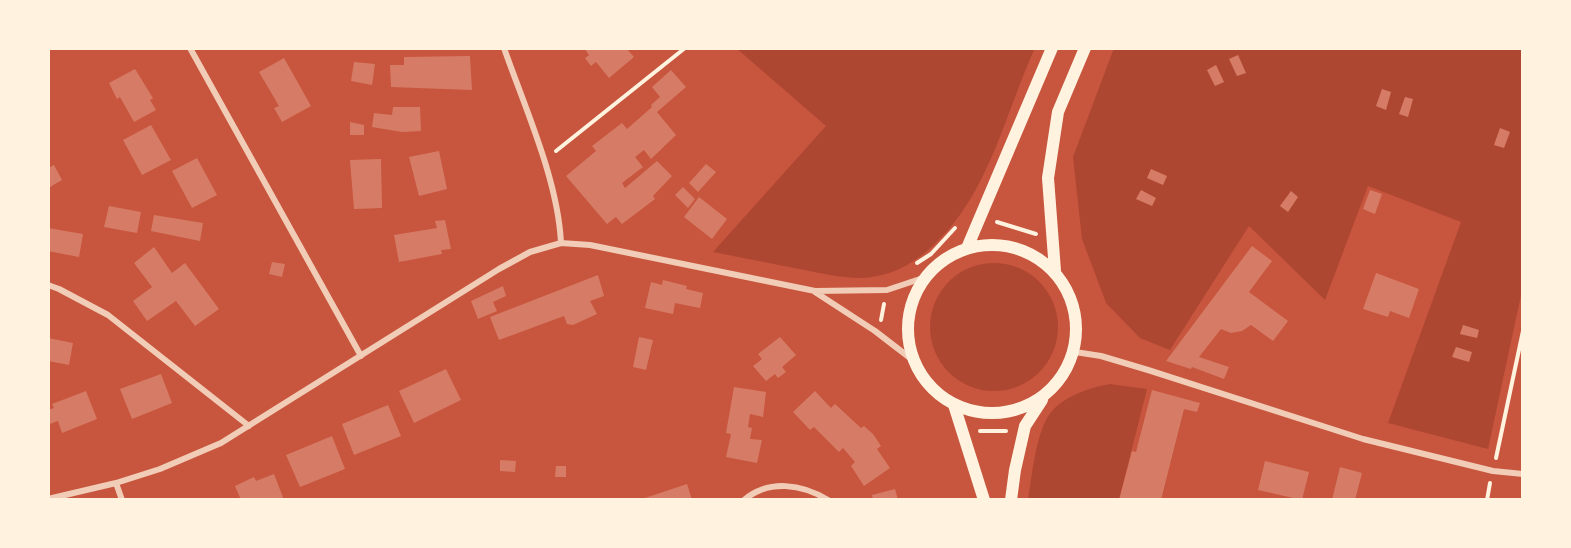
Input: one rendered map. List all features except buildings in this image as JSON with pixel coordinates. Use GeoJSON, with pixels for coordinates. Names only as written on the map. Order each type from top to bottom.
{"type":"FeatureCollection","features":[{"type":"Feature","properties":{"kind":"main road"},"geometry":{"type":"LineString","coordinates":[[967,248],[1053,48]]}},
{"type":"Feature","properties":{"kind":"main road"},"geometry":{"type":"LineString","coordinates":[[1055,271],[1048,178],[1058,112],[1085,48]]}},
{"type":"Feature","properties":{"kind":"main road"},"geometry":{"type":"LineString","coordinates":[[1011,500],[1025,426],[1043,398],[1062,378],[1075,352],[1078,323],[1071,295],[1055,271],[1030,253],[1000,245],[967,248],[945,259],[926,277],[912,300],[908,321],[908,342],[914,362],[923,379],[937,394],[954,405],[984,414],[1015,411],[1043,398]]}},
{"type":"Feature","properties":{"kind":"main road"},"geometry":{"type":"LineString","coordinates":[[954,405],[984,500]]}},
{"type":"Feature","properties":{"kind":"street"},"geometry":{"type":"LineString","coordinates":[[190,48],[361,356]]}},
{"type":"Feature","properties":{"kind":"street"},"geometry":{"type":"LineString","coordinates":[[504,48],[544,161],[560,219],[561,243]]}},
{"type":"Feature","properties":{"kind":"street"},"geometry":{"type":"LineString","coordinates":[[48,499],[116,483],[160,469],[221,443],[499,269],[530,252],[561,243],[590,245],[815,291],[887,290],[926,277]]}},
{"type":"Feature","properties":{"kind":"street"},"geometry":{"type":"LineString","coordinates":[[48,285],[108,315],[249,426]]}},
{"type":"Feature","properties":{"kind":"street"},"geometry":{"type":"LineString","coordinates":[[815,291],[875,331],[914,362]]}},
{"type":"Feature","properties":{"kind":"street"},"geometry":{"type":"LineString","coordinates":[[1075,352],[1101,356],[1138,367],[1363,439],[1493,471],[1523,474]]}},
{"type":"Feature","properties":{"kind":"street"},"geometry":{"type":"LineString","coordinates":[[116,483],[122,500]]}},
{"type":"Feature","properties":{"kind":"street"},"geometry":{"type":"LineString","coordinates":[[744,500],[762,489],[781,486],[796,486],[828,500]]}},
{"type":"Feature","properties":{"kind":"path"},"geometry":{"type":"LineString","coordinates":[[544,161],[685,48]]}},
{"type":"Feature","properties":{"kind":"path"},"geometry":{"type":"LineString","coordinates":[[988,219],[1040,236]]}},
{"type":"Feature","properties":{"kind":"path"},"geometry":{"type":"LineString","coordinates":[[913,266],[930,254],[962,222]]}},
{"type":"Feature","properties":{"kind":"path"},"geometry":{"type":"LineString","coordinates":[[880,324],[885,300]]}},
{"type":"Feature","properties":{"kind":"path"},"geometry":{"type":"LineString","coordinates":[[1487,500],[1523,331]]}},
{"type":"Feature","properties":{"kind":"path"},"geometry":{"type":"LineString","coordinates":[[979,432],[1012,430]]}},
{"type":"Feature","properties":{"kind":"shaded area"},"geometry":{"type":"Polygon","coordinates":[[[736,48],[1035,48],[980,183],[948,231],[927,251],[905,266],[880,276],[861,278],[828,275],[713,252],[826,126],[736,48]]]}},
{"type":"Feature","properties":{"kind":"shaded area"},"geometry":{"type":"Polygon","coordinates":[[[1114,48],[1523,48],[1523,286],[1488,449],[1388,423],[1461,222],[1368,186],[1325,300],[1249,226],[1170,350],[1140,338],[1106,303],[1082,239],[1073,157],[1114,48]]]}},
{"type":"Feature","properties":{"kind":"shaded area"},"geometry":{"type":"Polygon","coordinates":[[[994,263],[1019,268],[1039,282],[1053,302],[1058,327],[1053,352],[1039,372],[1019,386],[994,391],[969,386],[949,372],[935,352],[930,327],[935,302],[949,282],[969,268],[994,263]]]}},
{"type":"Feature","properties":{"kind":"shaded area"},"geometry":{"type":"Polygon","coordinates":[[[1110,384],[1147,389],[1119,500],[1028,500],[1038,441],[1052,411],[1079,393],[1110,384]]]}}]}
